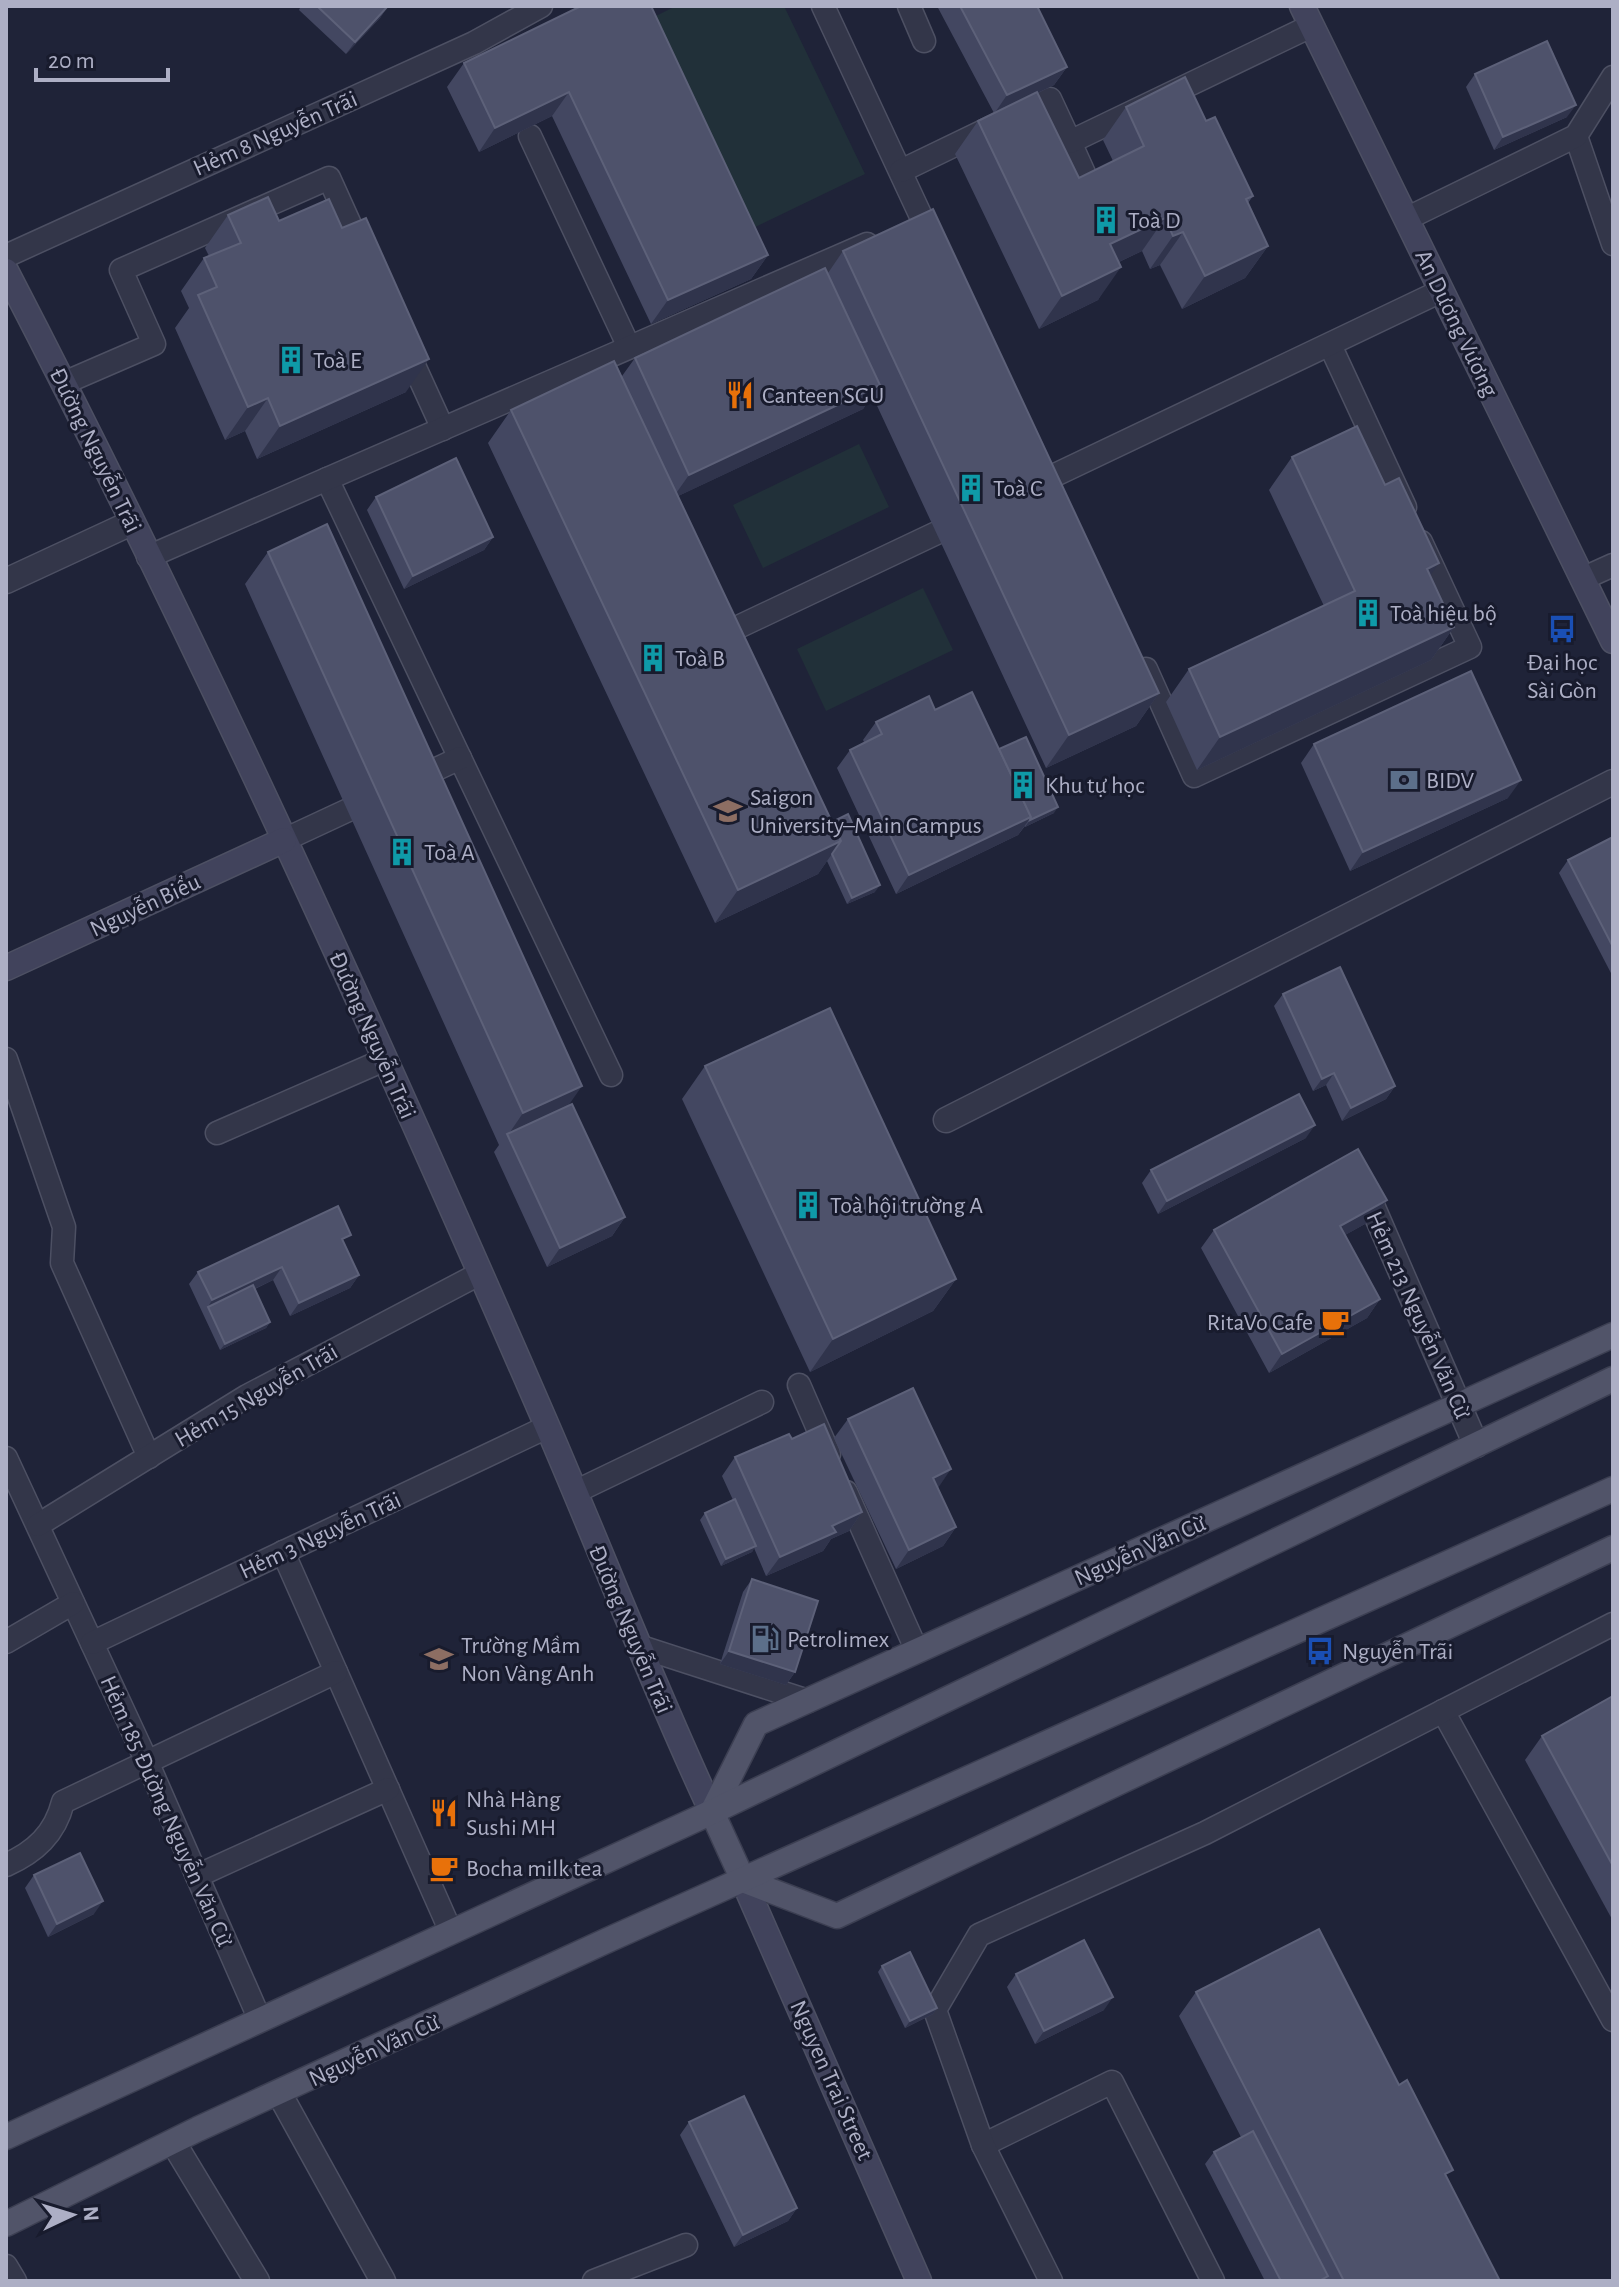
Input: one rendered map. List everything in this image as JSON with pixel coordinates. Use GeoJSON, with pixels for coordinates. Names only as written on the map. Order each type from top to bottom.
{"type":"FeatureCollection","features":[{"type":"Feature","properties":{"kind":"main road","name":"An Dương Vương"},"geometry":{"type":"LineString","coordinates":[[1306,16],[1613,641]]}},
{"type":"Feature","properties":{"kind":"main road","name":"Đường Nguyễn Trãi"},"geometry":{"type":"LineString","coordinates":[[6,271],[64,383],[284,840],[547,1427],[638,1646],[712,1812]]}},
{"type":"Feature","properties":{"kind":"main road","name":"Nguyễn Biểu"},"geometry":{"type":"LineString","coordinates":[[6,968],[284,840]]}},
{"type":"Feature","properties":{"kind":"main road","name":"Nguyễn Văn Cừ"},"geometry":{"type":"LineString","coordinates":[[712,1812],[756,1724],[1613,1335]]}},
{"type":"Feature","properties":{"kind":"main road","name":"Nguyễn Văn Cừ"},"geometry":{"type":"LineString","coordinates":[[6,2137],[712,1812],[1613,1379]]}},
{"type":"Feature","properties":{"kind":"main road","name":"Nguyễn Văn Cừ"},"geometry":{"type":"LineString","coordinates":[[6,2224],[173,2142],[743,1880],[1613,1489]]}},
{"type":"Feature","properties":{"kind":"main road"},"geometry":{"type":"LineString","coordinates":[[712,1812],[743,1880],[837,1916],[1613,1548]]}},
{"type":"Feature","properties":{"kind":"main road","name":"Nguyen Trai Street"},"geometry":{"type":"LineString","coordinates":[[743,1880],[919,2281]]}},
{"type":"Feature","properties":{"kind":"street"},"geometry":{"type":"LineString","coordinates":[[6,581],[131,523]]}},
{"type":"Feature","properties":{"kind":"street"},"geometry":{"type":"LineString","coordinates":[[946,1120],[1613,782]]}},
{"type":"Feature","properties":{"kind":"street","name":"Hẻm 213 Nguyễn Văn Cừ"},"geometry":{"type":"LineString","coordinates":[[1362,1184],[1476,1445]]}},
{"type":"Feature","properties":{"kind":"street"},"geometry":{"type":"LineString","coordinates":[[279,2093],[383,2281]]}},
{"type":"Feature","properties":{"kind":"street"},"geometry":{"type":"LineString","coordinates":[[173,2142],[257,2281]]}},
{"type":"Feature","properties":{"kind":"lane","name":"Hẻm 8 Nguyễn Trãi"},"geometry":{"type":"LineString","coordinates":[[6,256],[474,43],[541,6]]}},
{"type":"Feature","properties":{"kind":"lane"},"geometry":{"type":"LineString","coordinates":[[823,6],[943,263]]}},
{"type":"Feature","properties":{"kind":"lane"},"geometry":{"type":"LineString","coordinates":[[909,6],[924,41]]}},
{"type":"Feature","properties":{"kind":"lane"},"geometry":{"type":"LineString","coordinates":[[1070,142],[1306,16]]}},
{"type":"Feature","properties":{"kind":"lane"},"geometry":{"type":"LineString","coordinates":[[1406,219],[1576,136],[1613,77]]}},
{"type":"Feature","properties":{"kind":"lane"},"geometry":{"type":"LineString","coordinates":[[901,171],[1050,99],[1092,191]]}},
{"type":"Feature","properties":{"kind":"lane"},"geometry":{"type":"LineString","coordinates":[[530,136],[629,347]]}},
{"type":"Feature","properties":{"kind":"lane"},"geometry":{"type":"LineString","coordinates":[[1576,136],[1613,244]]}},
{"type":"Feature","properties":{"kind":"lane"},"geometry":{"type":"LineString","coordinates":[[64,383],[154,344],[121,270],[329,178],[374,275]]}},
{"type":"Feature","properties":{"kind":"lane"},"geometry":{"type":"LineString","coordinates":[[148,557],[923,220]]}},
{"type":"Feature","properties":{"kind":"lane"},"geometry":{"type":"LineString","coordinates":[[1017,494],[1042,473],[1330,345],[1441,291]]}},
{"type":"Feature","properties":{"kind":"lane"},"geometry":{"type":"LineString","coordinates":[[399,331],[443,429]]}},
{"type":"Feature","properties":{"kind":"lane"},"geometry":{"type":"LineString","coordinates":[[1139,654],[1194,776],[1470,647],[1330,345]]}},
{"type":"Feature","properties":{"kind":"lane"},"geometry":{"type":"LineString","coordinates":[[327,479],[611,1075]]}},
{"type":"Feature","properties":{"kind":"lane"},"geometry":{"type":"LineString","coordinates":[[703,644],[989,508]]}},
{"type":"Feature","properties":{"kind":"lane"},"geometry":{"type":"LineString","coordinates":[[1582,579],[1613,565]]}},
{"type":"Feature","properties":{"kind":"lane"},"geometry":{"type":"LineString","coordinates":[[284,840],[460,758]]}},
{"type":"Feature","properties":{"kind":"lane"},"geometry":{"type":"LineString","coordinates":[[6,1059],[64,1227],[62,1263],[149,1457]]}},
{"type":"Feature","properties":{"kind":"lane"},"geometry":{"type":"LineString","coordinates":[[217,1133],[384,1060]]}},
{"type":"Feature","properties":{"kind":"lane","name":"Hẻm 15 Nguyễn Trãi"},"geometry":{"type":"LineString","coordinates":[[38,1525],[247,1396],[479,1274]]}},
{"type":"Feature","properties":{"kind":"lane"},"geometry":{"type":"LineString","coordinates":[[799,1385],[917,1651]]}},
{"type":"Feature","properties":{"kind":"lane"},"geometry":{"type":"LineString","coordinates":[[575,1492],[762,1402]]}},
{"type":"Feature","properties":{"kind":"lane","name":"Hẻm 3 Nguyễn Trãi"},"geometry":{"type":"LineString","coordinates":[[92,1643],[547,1427]]}},
{"type":"Feature","properties":{"kind":"lane","name":"Hẻm 185 Đường Nguyễn Văn Cừ"},"geometry":{"type":"LineString","coordinates":[[7,1460],[148,1764],[260,2020]]}},
{"type":"Feature","properties":{"kind":"lane"},"geometry":{"type":"LineString","coordinates":[[283,1552],[451,1932]]}},
{"type":"Feature","properties":{"kind":"lane"},"geometry":{"type":"LineString","coordinates":[[6,1642],[73,1603]]}},
{"type":"Feature","properties":{"kind":"lane"},"geometry":{"type":"LineString","coordinates":[[1051,2281],[983,2145],[935,2010],[979,1935],[1205,1833],[1613,1624]]}},
{"type":"Feature","properties":{"kind":"lane"},"geometry":{"type":"LineString","coordinates":[[638,1646],[808,1701]]}},
{"type":"Feature","properties":{"kind":"lane"},"geometry":{"type":"LineString","coordinates":[[6,1865],[26,1856],[57,1826],[63,1802],[336,1672]]}},
{"type":"Feature","properties":{"kind":"lane"},"geometry":{"type":"LineString","coordinates":[[1443,1711],[1613,2020]]}},
{"type":"Feature","properties":{"kind":"lane"},"geometry":{"type":"LineString","coordinates":[[197,1876],[388,1789]]}},
{"type":"Feature","properties":{"kind":"lane"},"geometry":{"type":"LineString","coordinates":[[983,2145],[1112,2082],[1213,2281]]}},
{"type":"Feature","properties":{"kind":"lane"},"geometry":{"type":"LineString","coordinates":[[594,2281],[620,2276],[686,2245]]}},
{"type":"Feature","properties":{"kind":"lane"},"geometry":{"type":"LineString","coordinates":[[6,2266],[15,2281]]}},
{"type":"Feature","properties":{"kind":"shaded area"},"geometry":{"type":"Polygon","coordinates":[[[676,6],[784,6],[865,174],[741,234],[640,24],[676,6]]]}},
{"type":"Feature","properties":{"kind":"shaded area"},"geometry":{"type":"Polygon","coordinates":[[[859,444],[889,507],[763,568],[733,505],[859,444]]]}},
{"type":"Feature","properties":{"kind":"shaded area"},"geometry":{"type":"Polygon","coordinates":[[[923,588],[953,650],[826,711],[797,649],[923,588]]]}},
{"type":"Feature","properties":{"kind":"building"},"geometry":{"type":"Polygon","coordinates":[[[317,6],[388,6],[355,42],[317,6]]]}},
{"type":"Feature","properties":{"kind":"building"},"geometry":{"type":"Polygon","coordinates":[[[581,6],[651,6],[768,255],[668,300],[569,92],[495,128],[464,63],[581,6]]]}},
{"type":"Feature","properties":{"kind":"building"},"geometry":{"type":"Polygon","coordinates":[[[960,6],[1037,6],[1067,67],[1007,95],[960,6]]]}},
{"type":"Feature","properties":{"kind":"building"},"geometry":{"type":"Polygon","coordinates":[[[1547,41],[1576,105],[1503,137],[1475,74],[1547,41]]]}},
{"type":"Feature","properties":{"kind":"building","name":"Toà D"},"geometry":{"type":"Polygon","coordinates":[[[1185,77],[1206,121],[1215,117],[1253,196],[1246,199],[1268,246],[1205,276],[1183,232],[1173,236],[1165,218],[1110,244],[1121,267],[1062,296],[978,121],[1037,92],[1079,178],[1144,146],[1126,107],[1185,77]]]}},
{"type":"Feature","properties":{"kind":"building","name":"Toà E"},"geometry":{"type":"Polygon","coordinates":[[[268,197],[279,221],[329,199],[342,228],[366,218],[429,359],[280,426],[268,398],[248,407],[198,295],[217,287],[204,258],[241,243],[228,215],[268,197]]]}},
{"type":"Feature","properties":{"kind":"building","name":"Toà C"},"geometry":{"type":"Polygon","coordinates":[[[933,209],[1159,693],[1069,735],[843,251],[933,209]]]}},
{"type":"Feature","properties":{"kind":"building","name":"Canteen SGU"},"geometry":{"type":"Polygon","coordinates":[[[825,268],[880,385],[689,475],[635,358],[825,268]]]}},
{"type":"Feature","properties":{"kind":"building","name":"Toà B"},"geometry":{"type":"Polygon","coordinates":[[[614,361],[841,841],[738,890],[511,410],[614,361]]]}},
{"type":"Feature","properties":{"kind":"building","name":"Toà hiệu bộ"},"geometry":{"type":"Polygon","coordinates":[[[1357,426],[1385,485],[1399,478],[1439,563],[1427,569],[1454,627],[1220,737],[1189,669],[1355,591],[1292,457],[1357,426]]]}},
{"type":"Feature","properties":{"kind":"building"},"geometry":{"type":"Polygon","coordinates":[[[456,458],[493,537],[413,576],[376,497],[456,458]]]}},
{"type":"Feature","properties":{"kind":"building"},"geometry":{"type":"Polygon","coordinates":[[[327,524],[582,1086],[523,1113],[268,552],[327,524]]]}},
{"type":"Feature","properties":{"kind":"building","name":"BIDV"},"geometry":{"type":"Polygon","coordinates":[[[1471,671],[1521,780],[1363,852],[1314,744],[1471,671]]]}},
{"type":"Feature","properties":{"kind":"building"},"geometry":{"type":"Polygon","coordinates":[[[972,692],[1031,817],[909,875],[850,750],[882,734],[876,722],[929,696],[935,710],[972,692]]]}},
{"type":"Feature","properties":{"kind":"building","name":"Khu tự học"},"geometry":{"type":"Polygon","coordinates":[[[1026,737],[1058,807],[1030,820],[999,749],[1026,737]]]}},
{"type":"Feature","properties":{"kind":"building"},"geometry":{"type":"Polygon","coordinates":[[[848,814],[880,885],[852,898],[832,854],[841,841],[832,822],[848,814]]]}},
{"type":"Feature","properties":{"kind":"building"},"geometry":{"type":"Polygon","coordinates":[[[1613,837],[1613,947],[1568,860],[1613,837]]]}},
{"type":"Feature","properties":{"kind":"building"},"geometry":{"type":"Polygon","coordinates":[[[1340,967],[1395,1086],[1351,1108],[1334,1073],[1322,1079],[1283,994],[1340,967]]]}},
{"type":"Feature","properties":{"kind":"building","name":"Toà hội trường A"},"geometry":{"type":"Polygon","coordinates":[[[830,1008],[956,1279],[833,1339],[705,1066],[830,1008]]]}},
{"type":"Feature","properties":{"kind":"building"},"geometry":{"type":"Polygon","coordinates":[[[1299,1094],[1315,1125],[1167,1201],[1151,1170],[1299,1094]]]}},
{"type":"Feature","properties":{"kind":"building"},"geometry":{"type":"Polygon","coordinates":[[[572,1104],[625,1217],[560,1248],[507,1134],[572,1104]]]}},
{"type":"Feature","properties":{"kind":"building"},"geometry":{"type":"Polygon","coordinates":[[[1358,1149],[1387,1200],[1340,1226],[1380,1299],[1282,1354],[1214,1230],[1358,1149]]]}},
{"type":"Feature","properties":{"kind":"building"},"geometry":{"type":"Polygon","coordinates":[[[338,1206],[351,1235],[342,1239],[359,1275],[299,1303],[282,1267],[212,1300],[198,1272],[338,1206]]]}},
{"type":"Feature","properties":{"kind":"building"},"geometry":{"type":"Polygon","coordinates":[[[253,1285],[270,1322],[225,1344],[208,1307],[253,1285]]]}},
{"type":"Feature","properties":{"kind":"building"},"geometry":{"type":"Polygon","coordinates":[[[913,1388],[951,1469],[933,1478],[956,1527],[909,1550],[848,1419],[913,1388]]]}},
{"type":"Feature","properties":{"kind":"building"},"geometry":{"type":"Polygon","coordinates":[[[824,1424],[862,1512],[832,1526],[836,1532],[780,1557],[735,1457],[789,1434],[792,1439],[824,1424]]]}},
{"type":"Feature","properties":{"kind":"building"},"geometry":{"type":"Polygon","coordinates":[[[735,1499],[756,1546],[726,1559],[705,1513],[735,1499]]]}},
{"type":"Feature","properties":{"kind":"building","name":"Petrolimex"},"geometry":{"type":"Polygon","coordinates":[[[752,1579],[818,1601],[795,1672],[729,1651],[752,1579]]]}},
{"type":"Feature","properties":{"kind":"building"},"geometry":{"type":"Polygon","coordinates":[[[1613,1696],[1613,1866],[1542,1736],[1613,1696]]]}},
{"type":"Feature","properties":{"kind":"building"},"geometry":{"type":"Polygon","coordinates":[[[80,1853],[103,1901],[57,1924],[34,1875],[80,1853]]]}},
{"type":"Feature","properties":{"kind":"building"},"geometry":{"type":"Polygon","coordinates":[[[1319,1929],[1399,2085],[1407,2080],[1453,2170],[1445,2174],[1500,2281],[1344,2281],[1196,1992],[1319,1929]]]}},
{"type":"Feature","properties":{"kind":"building"},"geometry":{"type":"Polygon","coordinates":[[[1084,1940],[1113,1997],[1044,2031],[1016,1974],[1084,1940]]]}},
{"type":"Feature","properties":{"kind":"building"},"geometry":{"type":"Polygon","coordinates":[[[910,1952],[937,2008],[910,2021],[882,1966],[910,1952]]]}},
{"type":"Feature","properties":{"kind":"building"},"geometry":{"type":"Polygon","coordinates":[[[744,2096],[797,2208],[743,2235],[689,2122],[744,2096]]]}},
{"type":"Feature","properties":{"kind":"building"},"geometry":{"type":"Polygon","coordinates":[[[1253,2131],[1328,2276],[1319,2281],[1281,2281],[1214,2152],[1253,2131]]]}},
{"type":"Feature","properties":{"kind":"place","name":"Toà D"},"geometry":{"type":"Point","coordinates":[1106,220]}},
{"type":"Feature","properties":{"kind":"place","name":"Toà E"},"geometry":{"type":"Point","coordinates":[291,360]}},
{"type":"Feature","properties":{"kind":"place","name":"Canteen SGU"},"geometry":{"type":"Point","coordinates":[740,395]}},
{"type":"Feature","properties":{"kind":"place","name":"Toà C"},"geometry":{"type":"Point","coordinates":[971,488]}},
{"type":"Feature","properties":{"kind":"place","name":"Toà hiệu bộ"},"geometry":{"type":"Point","coordinates":[1368,613]}},
{"type":"Feature","properties":{"kind":"place","name":"Đại học Sài Gòn"},"geometry":{"type":"Point","coordinates":[1562,629]}},
{"type":"Feature","properties":{"kind":"place","name":"Toà B"},"geometry":{"type":"Point","coordinates":[653,658]}},
{"type":"Feature","properties":{"kind":"place","name":"BIDV"},"geometry":{"type":"Point","coordinates":[1404,780]}},
{"type":"Feature","properties":{"kind":"place","name":"Khu tự học"},"geometry":{"type":"Point","coordinates":[1023,785]}},
{"type":"Feature","properties":{"kind":"place","name":"Saigon University–Main Campus"},"geometry":{"type":"Point","coordinates":[728,811]}},
{"type":"Feature","properties":{"kind":"place","name":"Toà A"},"geometry":{"type":"Point","coordinates":[402,852]}},
{"type":"Feature","properties":{"kind":"place","name":"Toà hội trường A"},"geometry":{"type":"Point","coordinates":[808,1205]}},
{"type":"Feature","properties":{"kind":"place","name":"RitaVo Cafe"},"geometry":{"type":"Point","coordinates":[1335,1322]}},
{"type":"Feature","properties":{"kind":"place","name":"Petrolimex"},"geometry":{"type":"Point","coordinates":[765,1639]}},
{"type":"Feature","properties":{"kind":"place","name":"Nguyễn Trãi"},"geometry":{"type":"Point","coordinates":[1320,1651]}},
{"type":"Feature","properties":{"kind":"place","name":"Trường Mầm Non Vàng Anh"},"geometry":{"type":"Point","coordinates":[439,1659]}},
{"type":"Feature","properties":{"kind":"place","name":"Nhà Hàng Sushi MH"},"geometry":{"type":"Point","coordinates":[444,1813]}},
{"type":"Feature","properties":{"kind":"place","name":"Bocha milk tea"},"geometry":{"type":"Point","coordinates":[444,1868]}}]}
